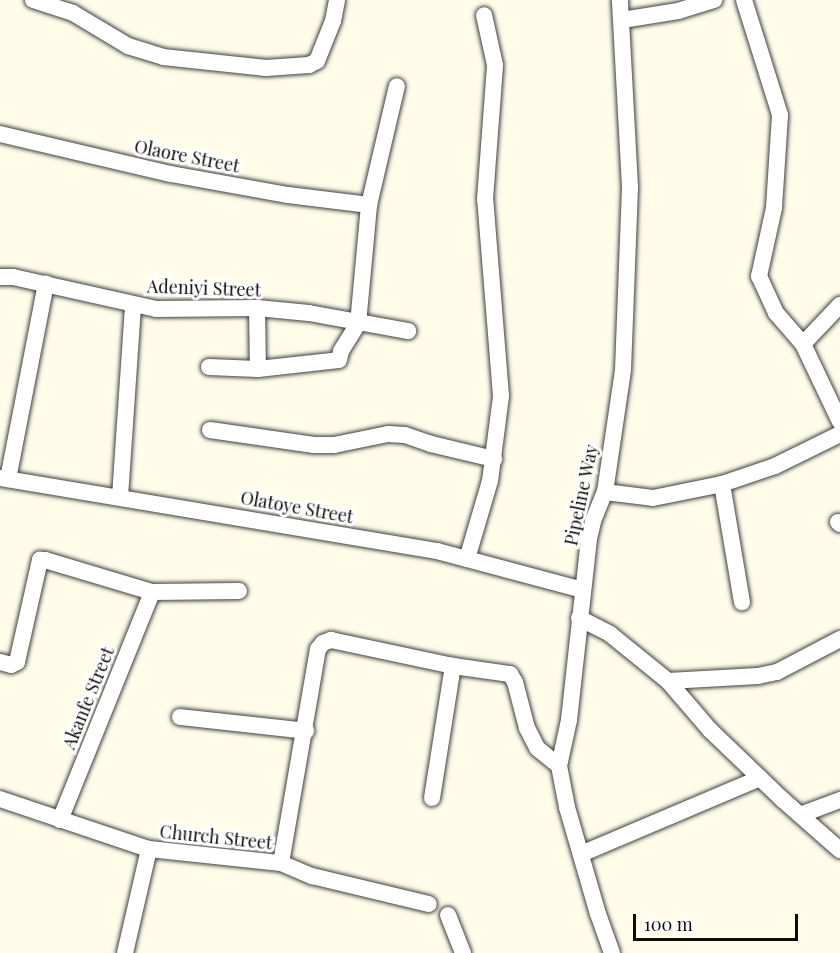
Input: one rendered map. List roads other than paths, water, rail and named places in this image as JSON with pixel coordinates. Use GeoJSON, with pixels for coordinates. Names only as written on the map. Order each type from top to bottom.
{"type":"FeatureCollection","features":[{"type":"Feature","properties":{"kind":"street"},"geometry":{"type":"LineString","coordinates":[[33,0],[73,13],[128,46],[163,57],[266,68],[309,64],[317,61],[329,32],[337,0]]}},
{"type":"Feature","properties":{"kind":"street","name":"Pipeline Way"},"geometry":{"type":"LineString","coordinates":[[612,953],[598,914],[567,807],[559,766],[572,701],[579,618],[593,521],[605,492],[623,370],[630,198],[620,0]]}},
{"type":"Feature","properties":{"kind":"street"},"geometry":{"type":"LineString","coordinates":[[622,20],[678,11],[714,0]]}},
{"type":"Feature","properties":{"kind":"street"},"geometry":{"type":"LineString","coordinates":[[744,0],[780,115],[774,208],[759,276],[776,313],[803,344],[840,422]]}},
{"type":"Feature","properties":{"kind":"street"},"geometry":{"type":"LineString","coordinates":[[467,559],[494,459],[501,396],[485,199],[495,65],[483,15]]}},
{"type":"Feature","properties":{"kind":"street"},"geometry":{"type":"LineString","coordinates":[[209,367],[258,369],[339,360],[341,351],[358,324],[369,205],[397,86]]}},
{"type":"Feature","properties":{"kind":"street","name":"Olaore Street"},"geometry":{"type":"LineString","coordinates":[[0,134],[171,174],[288,195],[369,205]]}},
{"type":"Feature","properties":{"kind":"street","name":"Adeniyi Street"},"geometry":{"type":"LineString","coordinates":[[0,277],[46,284],[156,309],[257,308],[309,313],[358,324],[408,331]]}},
{"type":"Feature","properties":{"kind":"street"},"geometry":{"type":"LineString","coordinates":[[4,479],[46,284]]}},
{"type":"Feature","properties":{"kind":"street"},"geometry":{"type":"LineString","coordinates":[[120,497],[133,305]]}},
{"type":"Feature","properties":{"kind":"street"},"geometry":{"type":"LineString","coordinates":[[803,344],[840,305]]}},
{"type":"Feature","properties":{"kind":"street"},"geometry":{"type":"LineString","coordinates":[[257,308],[258,369]]}},
{"type":"Feature","properties":{"kind":"street"},"geometry":{"type":"LineString","coordinates":[[210,430],[314,445],[334,445],[388,434],[405,435],[431,444],[494,459]]}},
{"type":"Feature","properties":{"kind":"street"},"geometry":{"type":"LineString","coordinates":[[605,492],[653,498],[722,484],[775,466],[840,434]]}},
{"type":"Feature","properties":{"kind":"street","name":"Olatoye Street"},"geometry":{"type":"LineString","coordinates":[[4,479],[437,551],[584,590]]}},
{"type":"Feature","properties":{"kind":"street"},"geometry":{"type":"LineString","coordinates":[[722,484],[742,602]]}},
{"type":"Feature","properties":{"kind":"street"},"geometry":{"type":"LineString","coordinates":[[0,662],[11,664],[17,662],[40,560],[152,592],[239,591]]}},
{"type":"Feature","properties":{"kind":"street","name":"Akanfe Street"},"geometry":{"type":"LineString","coordinates":[[60,820],[152,592]]}},
{"type":"Feature","properties":{"kind":"street"},"geometry":{"type":"LineString","coordinates":[[579,618],[610,634],[668,681],[710,730],[840,850]]}},
{"type":"Feature","properties":{"kind":"street"},"geometry":{"type":"LineString","coordinates":[[668,681],[758,676],[777,672],[840,639]]}},
{"type":"Feature","properties":{"kind":"street"},"geometry":{"type":"LineString","coordinates":[[281,863],[306,731],[318,649],[323,643],[331,640],[453,666],[510,674],[515,682],[527,728],[537,748],[559,766]]}},
{"type":"Feature","properties":{"kind":"street"},"geometry":{"type":"LineString","coordinates":[[432,798],[453,666]]}},
{"type":"Feature","properties":{"kind":"street"},"geometry":{"type":"LineString","coordinates":[[180,717],[306,731]]}},
{"type":"Feature","properties":{"kind":"street"},"geometry":{"type":"LineString","coordinates":[[581,854],[760,778]]}},
{"type":"Feature","properties":{"kind":"street","name":"Church Street"},"geometry":{"type":"LineString","coordinates":[[0,799],[149,849],[281,863],[312,876],[429,904]]}},
{"type":"Feature","properties":{"kind":"street"},"geometry":{"type":"LineString","coordinates":[[800,815],[840,800]]}},
{"type":"Feature","properties":{"kind":"street"},"geometry":{"type":"LineString","coordinates":[[125,953],[149,849]]}},
{"type":"Feature","properties":{"kind":"street"},"geometry":{"type":"LineString","coordinates":[[448,915],[463,953]]}}]}
